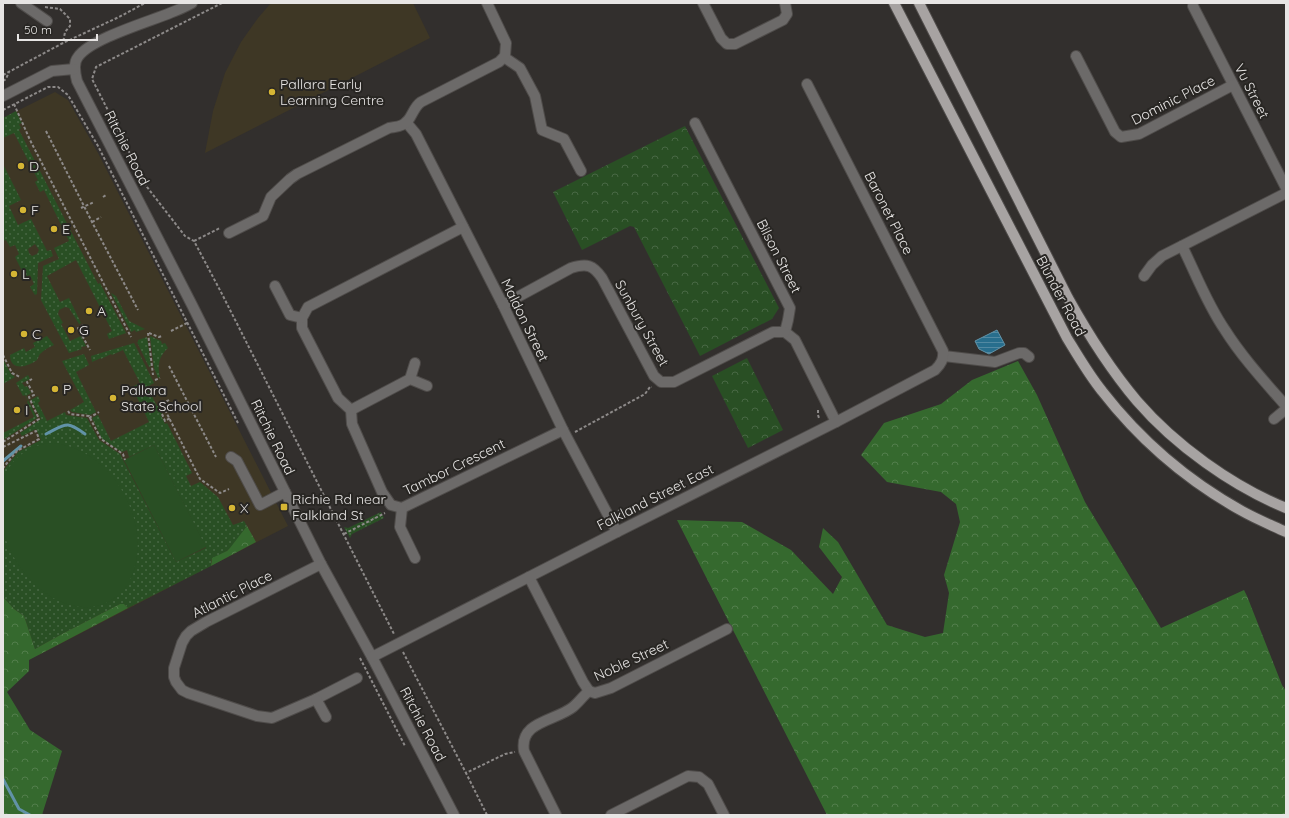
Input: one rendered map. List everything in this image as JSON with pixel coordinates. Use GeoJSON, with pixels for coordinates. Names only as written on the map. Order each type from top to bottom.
{"type":"FeatureCollection","features":[{"type":"Feature","properties":{"kind":"main road","name":"Blunder Road"},"geometry":{"type":"LineString","coordinates":[[894,3],[1067,338],[1088,372],[1102,391],[1122,415],[1153,447],[1188,476],[1242,511],[1286,532]]}},
{"type":"Feature","properties":{"kind":"main road","name":"Blunder Road"},"geometry":{"type":"LineString","coordinates":[[919,3],[1068,298],[1089,335],[1122,382],[1138,402],[1168,432],[1202,460],[1236,483],[1286,508]]}},
{"type":"Feature","properties":{"kind":"street"},"geometry":{"type":"LineString","coordinates":[[21,3],[47,21]]}},
{"type":"Feature","properties":{"kind":"street"},"geometry":{"type":"LineString","coordinates":[[3,96],[52,71],[74,69],[77,58],[84,50],[108,37],[171,13],[192,3]]}},
{"type":"Feature","properties":{"kind":"street"},"geometry":{"type":"LineString","coordinates":[[229,233],[263,216],[271,197],[297,174],[389,128],[400,126],[406,122],[420,102],[499,62],[504,57],[507,47],[506,40],[487,3]]}},
{"type":"Feature","properties":{"kind":"street"},"geometry":{"type":"LineString","coordinates":[[703,3],[721,38],[727,44],[735,44],[783,20],[787,14],[785,3]]}},
{"type":"Feature","properties":{"kind":"street","name":"Vu Street"},"geometry":{"type":"LineString","coordinates":[[1193,6],[1286,188]]}},
{"type":"Feature","properties":{"kind":"street","name":"Dominic Place"},"geometry":{"type":"LineString","coordinates":[[1076,56],[1115,132],[1121,137],[1139,134],[1233,85]]}},
{"type":"Feature","properties":{"kind":"street"},"geometry":{"type":"LineString","coordinates":[[504,57],[520,68],[524,75],[534,96],[542,130],[564,139],[581,171]]}},
{"type":"Feature","properties":{"kind":"street","name":"Ritchie Road"},"geometry":{"type":"LineString","coordinates":[[74,69],[76,81],[192,305],[321,564],[372,657],[454,815]]}},
{"type":"Feature","properties":{"kind":"street","name":"Baronet Place"},"geometry":{"type":"LineString","coordinates":[[807,84],[940,344],[944,356]]}},
{"type":"Feature","properties":{"kind":"street","name":"Maldon Street"},"geometry":{"type":"LineString","coordinates":[[406,122],[416,134],[568,431],[617,532]]}},
{"type":"Feature","properties":{"kind":"street","name":"Bilson Street"},"geometry":{"type":"LineString","coordinates":[[695,123],[790,308],[785,332]]}},
{"type":"Feature","properties":{"kind":"street"},"geometry":{"type":"LineString","coordinates":[[1144,276],[1152,265],[1162,256],[1286,193]]}},
{"type":"Feature","properties":{"kind":"street"},"geometry":{"type":"LineString","coordinates":[[415,363],[410,379],[351,410],[338,398],[302,328],[302,318],[308,307],[463,227]]}},
{"type":"Feature","properties":{"kind":"street"},"geometry":{"type":"LineString","coordinates":[[1182,246],[1224,330],[1286,407],[1274,419]]}},
{"type":"Feature","properties":{"kind":"street","name":"Sunbury Street"},"geometry":{"type":"LineString","coordinates":[[503,304],[572,268],[580,265],[588,266],[596,270],[602,278],[654,376],[661,382],[674,382],[773,332],[785,332]]}},
{"type":"Feature","properties":{"kind":"street"},"geometry":{"type":"LineString","coordinates":[[275,286],[290,315],[302,318]]}},
{"type":"Feature","properties":{"kind":"street"},"geometry":{"type":"LineString","coordinates":[[785,332],[795,340],[836,422]]}},
{"type":"Feature","properties":{"kind":"street"},"geometry":{"type":"LineString","coordinates":[[944,356],[995,362],[1020,353],[1024,353],[1029,357]]}},
{"type":"Feature","properties":{"kind":"street","name":"Falkland Street East"},"geometry":{"type":"LineString","coordinates":[[372,657],[936,370],[941,364],[944,356]]}},
{"type":"Feature","properties":{"kind":"street"},"geometry":{"type":"LineString","coordinates":[[410,379],[427,386]]}},
{"type":"Feature","properties":{"kind":"street","name":"Tambor Crescent"},"geometry":{"type":"LineString","coordinates":[[351,410],[352,424],[382,492],[390,505],[402,508],[568,431]]}},
{"type":"Feature","properties":{"kind":"street"},"geometry":{"type":"LineString","coordinates":[[231,457],[237,461],[260,505],[285,492]]}},
{"type":"Feature","properties":{"kind":"street"},"geometry":{"type":"LineString","coordinates":[[402,508],[400,527],[414,558]]}},
{"type":"Feature","properties":{"kind":"street","name":"Atlantic Place"},"geometry":{"type":"LineString","coordinates":[[321,564],[191,631],[182,643],[174,668],[174,677],[178,686],[188,693],[257,716],[272,718],[316,699],[357,678]]}},
{"type":"Feature","properties":{"kind":"street"},"geometry":{"type":"LineString","coordinates":[[529,577],[589,691]]}},
{"type":"Feature","properties":{"kind":"street","name":"Noble Street"},"geometry":{"type":"LineString","coordinates":[[524,751],[522,742],[528,731],[573,707],[583,695],[589,691],[595,693],[611,688],[727,629]]}},
{"type":"Feature","properties":{"kind":"street"},"geometry":{"type":"LineString","coordinates":[[316,699],[326,717]]}},
{"type":"Feature","properties":{"kind":"street"},"geometry":{"type":"LineString","coordinates":[[524,751],[556,815]]}},
{"type":"Feature","properties":{"kind":"street"},"geometry":{"type":"LineString","coordinates":[[610,815],[688,776],[699,777],[708,784],[724,815]]}},
{"type":"Feature","properties":{"kind":"path"},"geometry":{"type":"LineString","coordinates":[[3,76],[63,43],[145,3]]}},
{"type":"Feature","properties":{"kind":"path"},"geometry":{"type":"LineString","coordinates":[[222,3],[96,67],[92,78],[147,186],[185,236],[194,241],[394,634]]}},
{"type":"Feature","properties":{"kind":"path"},"geometry":{"type":"LineString","coordinates":[[42,6],[60,9],[70,19],[70,26],[65,32],[63,43]]}},
{"type":"Feature","properties":{"kind":"path"},"geometry":{"type":"LineString","coordinates":[[3,81],[6,79],[9,72]]}},
{"type":"Feature","properties":{"kind":"path"},"geometry":{"type":"LineString","coordinates":[[3,110],[52,87],[62,89],[68,95],[98,146],[241,428]]}},
{"type":"Feature","properties":{"kind":"path"},"geometry":{"type":"LineString","coordinates":[[14,104],[30,140],[131,337]]}},
{"type":"Feature","properties":{"kind":"path"},"geometry":{"type":"LineString","coordinates":[[46,131],[138,310]]}},
{"type":"Feature","properties":{"kind":"path"},"geometry":{"type":"LineString","coordinates":[[81,208],[94,202]]}},
{"type":"Feature","properties":{"kind":"path"},"geometry":{"type":"LineString","coordinates":[[68,215],[72,213]]}},
{"type":"Feature","properties":{"kind":"path"},"geometry":{"type":"LineString","coordinates":[[92,222],[101,217]]}},
{"type":"Feature","properties":{"kind":"path"},"geometry":{"type":"LineString","coordinates":[[194,241],[224,226],[229,233]]}},
{"type":"Feature","properties":{"kind":"path"},"geometry":{"type":"LineString","coordinates":[[171,331],[187,323]]}},
{"type":"Feature","properties":{"kind":"path"},"geometry":{"type":"LineString","coordinates":[[83,325],[78,328],[90,350]]}},
{"type":"Feature","properties":{"kind":"path"},"geometry":{"type":"LineString","coordinates":[[153,375],[148,333],[150,332],[159,338],[162,336]]}},
{"type":"Feature","properties":{"kind":"path"},"geometry":{"type":"LineString","coordinates":[[3,355],[12,373],[20,377]]}},
{"type":"Feature","properties":{"kind":"path"},"geometry":{"type":"LineString","coordinates":[[169,366],[216,457]]}},
{"type":"Feature","properties":{"kind":"path"},"geometry":{"type":"LineString","coordinates":[[168,374],[172,372]]}},
{"type":"Feature","properties":{"kind":"path"},"geometry":{"type":"LineString","coordinates":[[156,380],[160,378]]}},
{"type":"Feature","properties":{"kind":"path"},"geometry":{"type":"LineString","coordinates":[[3,442],[39,419],[29,397],[34,395],[27,382],[32,379]]}},
{"type":"Feature","properties":{"kind":"path"},"geometry":{"type":"LineString","coordinates":[[568,431],[645,394],[650,387],[654,387]]}},
{"type":"Feature","properties":{"kind":"path"},"geometry":{"type":"LineString","coordinates":[[169,400],[162,404],[200,479],[220,493],[230,489]]}},
{"type":"Feature","properties":{"kind":"path"},"geometry":{"type":"LineString","coordinates":[[164,408],[173,403]]}},
{"type":"Feature","properties":{"kind":"path"},"geometry":{"type":"LineString","coordinates":[[818,407],[819,418]]}},
{"type":"Feature","properties":{"kind":"path"},"geometry":{"type":"LineString","coordinates":[[68,411],[70,414],[89,416],[101,439],[123,454],[125,460]]}},
{"type":"Feature","properties":{"kind":"path"},"geometry":{"type":"LineString","coordinates":[[89,418],[99,412]]}},
{"type":"Feature","properties":{"kind":"path"},"geometry":{"type":"LineString","coordinates":[[162,414],[165,421],[170,418]]}},
{"type":"Feature","properties":{"kind":"path"},"geometry":{"type":"LineString","coordinates":[[3,447],[36,431],[39,439],[17,451],[3,468]]}},
{"type":"Feature","properties":{"kind":"path"},"geometry":{"type":"LineString","coordinates":[[19,432],[22,438]]}},
{"type":"Feature","properties":{"kind":"path"},"geometry":{"type":"LineString","coordinates":[[402,649],[488,815]]}},
{"type":"Feature","properties":{"kind":"path"},"geometry":{"type":"LineString","coordinates":[[360,658],[405,746]]}},
{"type":"Feature","properties":{"kind":"path"},"geometry":{"type":"LineString","coordinates":[[466,773],[505,754],[524,751]]}},
{"type":"Feature","properties":{"kind":"shaded area","name":"Pallara Early Learning Centre"},"geometry":{"type":"Polygon","coordinates":[[[271,3],[413,3],[430,38],[205,153],[213,111],[225,73],[241,42],[271,3]]]}},
{"type":"Feature","properties":{"kind":"shaded area","name":"Pallara State School"},"geometry":{"type":"Polygon","coordinates":[[[55,92],[68,100],[98,153],[288,526],[39,655],[34,644],[3,597],[3,118],[55,92]]]}},
{"type":"Feature","properties":{"kind":"green space"},"geometry":{"type":"Polygon","coordinates":[[[16,111],[22,123],[19,124],[21,128],[19,130],[98,284],[100,283],[126,333],[109,339],[107,334],[112,331],[76,260],[47,276],[60,302],[69,298],[81,323],[79,324],[69,308],[65,307],[59,310],[58,314],[63,323],[61,324],[70,341],[81,336],[86,346],[81,347],[82,349],[69,353],[41,300],[43,266],[59,259],[54,248],[69,241],[44,190],[40,192],[35,182],[38,180],[14,133],[3,138],[3,118],[16,111]]]}},
{"type":"Feature","properties":{"kind":"green space"},"geometry":{"type":"Polygon","coordinates":[[[685,126],[779,308],[772,319],[700,356],[634,227],[630,226],[582,250],[553,192],[685,126]]]}},
{"type":"Feature","properties":{"kind":"green space"},"geometry":{"type":"Polygon","coordinates":[[[3,164],[21,200],[9,206],[18,225],[31,219],[47,251],[51,250],[53,256],[38,263],[37,294],[35,295],[30,287],[34,284],[30,275],[25,277],[15,257],[19,254],[15,245],[10,247],[6,240],[3,241],[3,164]],[[35,244],[28,249],[32,256],[37,254],[39,250],[35,244]]]}},
{"type":"Feature","properties":{"kind":"green space"},"geometry":{"type":"Polygon","coordinates":[[[111,293],[116,296],[129,321],[145,329],[131,332],[111,293]]]}},
{"type":"Feature","properties":{"kind":"green space"},"geometry":{"type":"Polygon","coordinates":[[[47,336],[54,345],[39,355],[37,360],[25,366],[16,366],[13,364],[10,355],[24,348],[26,352],[35,347],[33,343],[47,336]]]}},
{"type":"Feature","properties":{"kind":"green space"},"geometry":{"type":"Polygon","coordinates":[[[150,336],[161,341],[162,344],[165,343],[168,348],[160,361],[160,377],[158,378],[154,368],[150,336]]]}},
{"type":"Feature","properties":{"kind":"green space"},"geometry":{"type":"Polygon","coordinates":[[[147,337],[151,366],[149,367],[137,342],[138,340],[147,337]]]}},
{"type":"Feature","properties":{"kind":"green space"},"geometry":{"type":"Polygon","coordinates":[[[134,343],[154,383],[147,387],[162,414],[161,415],[165,424],[167,423],[192,473],[186,476],[191,486],[200,482],[218,497],[233,525],[244,521],[247,526],[230,549],[211,560],[211,566],[128,608],[124,604],[120,604],[35,649],[24,616],[14,609],[3,597],[3,471],[18,452],[41,440],[36,429],[22,436],[20,433],[41,419],[31,400],[38,396],[40,401],[38,403],[47,421],[65,412],[66,415],[87,418],[99,440],[120,454],[176,562],[206,548],[154,445],[129,457],[127,450],[122,452],[102,439],[92,418],[98,415],[111,441],[149,422],[132,387],[140,383],[123,350],[92,362],[91,356],[134,343]]]}},
{"type":"Feature","properties":{"kind":"green space"},"geometry":{"type":"Polygon","coordinates":[[[84,354],[89,365],[76,372],[96,412],[90,415],[72,412],[70,410],[84,402],[62,361],[84,354]]]}},
{"type":"Feature","properties":{"kind":"green space"},"geometry":{"type":"Polygon","coordinates":[[[747,358],[783,430],[748,448],[712,376],[747,358]]]}},
{"type":"Feature","properties":{"kind":"green space"},"geometry":{"type":"Polygon","coordinates":[[[3,359],[11,374],[15,377],[3,384],[3,359]]]}},
{"type":"Feature","properties":{"kind":"green space"},"geometry":{"type":"Polygon","coordinates":[[[1018,361],[1037,395],[1085,502],[1161,628],[1244,590],[1282,685],[1286,691],[1286,815],[827,815],[677,520],[742,522],[791,550],[833,594],[842,577],[819,547],[823,528],[838,542],[887,625],[925,637],[943,633],[949,593],[944,575],[960,522],[956,504],[941,492],[887,482],[861,455],[884,423],[941,404],[972,380],[1018,361]]]}},
{"type":"Feature","properties":{"kind":"green space"},"geometry":{"type":"Polygon","coordinates":[[[28,375],[30,379],[22,383],[25,387],[27,386],[31,393],[26,396],[37,418],[3,440],[3,433],[34,417],[25,395],[23,396],[16,383],[28,375]]]}},
{"type":"Feature","properties":{"kind":"green space"},"geometry":{"type":"Polygon","coordinates":[[[54,443],[73,448],[90,456],[105,468],[117,483],[127,500],[134,518],[137,537],[137,556],[132,575],[128,584],[119,595],[99,606],[75,606],[60,601],[46,593],[34,583],[14,557],[7,542],[3,528],[3,487],[5,476],[9,468],[14,461],[29,450],[37,446],[54,443]]]}},
{"type":"Feature","properties":{"kind":"green space"},"geometry":{"type":"Polygon","coordinates":[[[154,445],[206,547],[176,562],[124,460],[154,445]]]}},
{"type":"Feature","properties":{"kind":"green space"},"geometry":{"type":"Polygon","coordinates":[[[381,512],[384,518],[352,534],[350,538],[344,527],[348,528],[381,512]]]}},
{"type":"Feature","properties":{"kind":"green space"},"geometry":{"type":"Polygon","coordinates":[[[247,526],[256,542],[211,566],[212,558],[227,551],[247,526]]]}},
{"type":"Feature","properties":{"kind":"green space"},"geometry":{"type":"Polygon","coordinates":[[[3,597],[14,609],[24,616],[35,649],[120,604],[124,604],[128,608],[29,660],[29,671],[7,692],[30,730],[62,751],[42,815],[3,815],[3,597]]]}},
{"type":"Feature","properties":{"kind":"water"},"geometry":{"type":"Polygon","coordinates":[[[997,330],[1005,345],[989,354],[979,349],[975,341],[997,330]]]}},
{"type":"Feature","properties":{"kind":"waterway"},"geometry":{"type":"LineString","coordinates":[[46,434],[66,425],[70,425],[85,434]]}},
{"type":"Feature","properties":{"kind":"waterway"},"geometry":{"type":"LineString","coordinates":[[3,461],[21,446]]}},
{"type":"Feature","properties":{"kind":"waterway"},"geometry":{"type":"LineString","coordinates":[[3,779],[19,809],[30,815]]}},
{"type":"Feature","properties":{"kind":"place","name":"Pallara Early Learning Centre"},"geometry":{"type":"Point","coordinates":[272,92]}},
{"type":"Feature","properties":{"kind":"place","name":"D"},"geometry":{"type":"Point","coordinates":[21,166]}},
{"type":"Feature","properties":{"kind":"place","name":"F"},"geometry":{"type":"Point","coordinates":[23,210]}},
{"type":"Feature","properties":{"kind":"place","name":"E"},"geometry":{"type":"Point","coordinates":[54,229]}},
{"type":"Feature","properties":{"kind":"place","name":"L"},"geometry":{"type":"Point","coordinates":[14,274]}},
{"type":"Feature","properties":{"kind":"place","name":"A"},"geometry":{"type":"Point","coordinates":[89,311]}},
{"type":"Feature","properties":{"kind":"place","name":"G"},"geometry":{"type":"Point","coordinates":[71,330]}},
{"type":"Feature","properties":{"kind":"place","name":"C"},"geometry":{"type":"Point","coordinates":[24,334]}},
{"type":"Feature","properties":{"kind":"place","name":"P"},"geometry":{"type":"Point","coordinates":[55,389]}},
{"type":"Feature","properties":{"kind":"place","name":"Pallara State School"},"geometry":{"type":"Point","coordinates":[113,398]}},
{"type":"Feature","properties":{"kind":"place","name":"I"},"geometry":{"type":"Point","coordinates":[17,410]}},
{"type":"Feature","properties":{"kind":"place","name":"Richie Rd near Falkland St"},"geometry":{"type":"Point","coordinates":[284,507]}},
{"type":"Feature","properties":{"kind":"place","name":"X"},"geometry":{"type":"Point","coordinates":[232,508]}}]}
